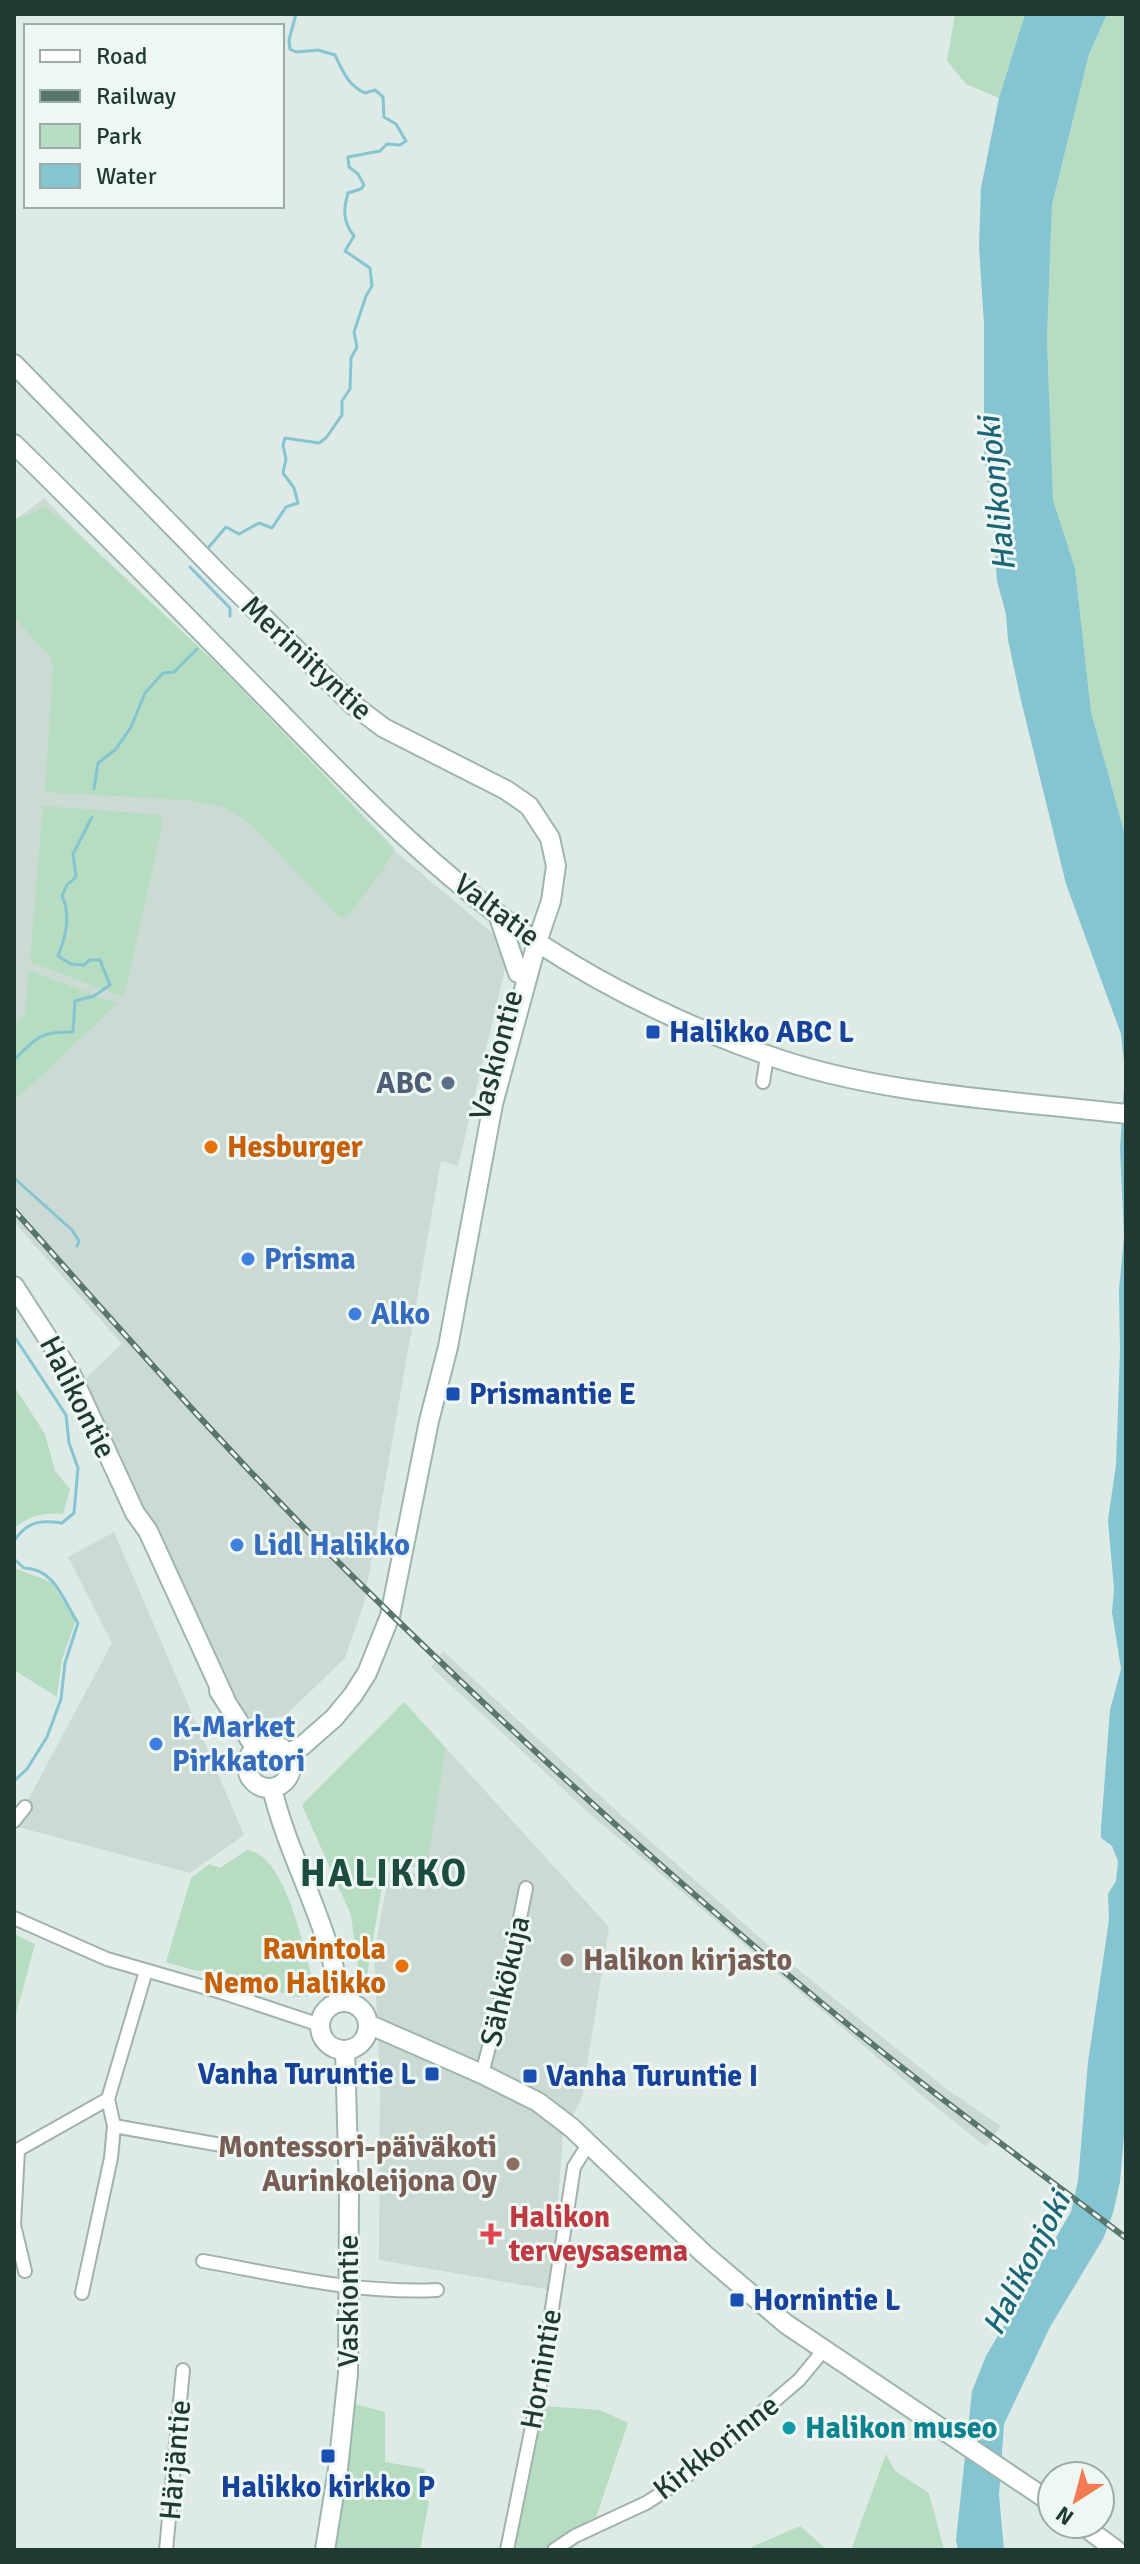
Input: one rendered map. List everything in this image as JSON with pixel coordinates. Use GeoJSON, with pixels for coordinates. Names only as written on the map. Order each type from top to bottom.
{"type":"FeatureCollection","features":[{"type":"Feature","properties":{"kind":"main road","name":"Meriniityntie"},"geometry":{"type":"LineString","coordinates":[[14,364],[222,577],[352,704],[384,728],[506,790],[529,806],[550,838],[556,866],[551,901],[537,942]]}},
{"type":"Feature","properties":{"kind":"main road","name":"Valtatie"},"geometry":{"type":"LineString","coordinates":[[14,444],[370,804],[449,874],[537,942],[603,981],[767,1056],[862,1082],[1126,1114]]}},
{"type":"Feature","properties":{"kind":"main road"},"geometry":{"type":"LineString","coordinates":[[498,914],[518,973]]}},
{"type":"Feature","properties":{"kind":"main road","name":"Vaskiontie"},"geometry":{"type":"LineString","coordinates":[[429,1421],[429,1382],[482,1101],[518,973],[537,942]]}},
{"type":"Feature","properties":{"kind":"main road","name":"Vaskiontie"},"geometry":{"type":"LineString","coordinates":[[287,1754],[302,1746],[334,1718],[367,1673],[390,1616],[429,1421],[448,1347],[493,1104],[537,942]]}},
{"type":"Feature","properties":{"kind":"main road","name":"Halikontie"},"geometry":{"type":"LineString","coordinates":[[14,1286],[71,1374],[135,1513],[139,1536],[184,1634],[256,1749]]}},
{"type":"Feature","properties":{"kind":"main road"},"geometry":{"type":"LineString","coordinates":[[270,1744],[287,1754],[291,1761],[285,1782],[272,1788],[258,1786],[249,1776],[248,1761],[256,1749],[270,1744]]}},
{"type":"Feature","properties":{"kind":"main road"},"geometry":{"type":"LineString","coordinates":[[272,1788],[276,1807],[316,1911],[339,1988],[340,2002]]}},
{"type":"Feature","properties":{"kind":"main road"},"geometry":{"type":"LineString","coordinates":[[340,2002],[359,2008],[368,2024],[538,2102],[589,2143],[704,2254],[786,2324],[1036,2493]]}},
{"type":"Feature","properties":{"kind":"main road"},"geometry":{"type":"LineString","coordinates":[[340,2002],[326,2011],[320,2025],[328,2044],[345,2050],[362,2041],[368,2024]]}},
{"type":"Feature","properties":{"kind":"main road","name":"Vaskiontie"},"geometry":{"type":"LineString","coordinates":[[325,2550],[348,2374],[345,2050]]}},
{"type":"Feature","properties":{"kind":"street"},"geometry":{"type":"LineString","coordinates":[[763,1082],[767,1056]]}},
{"type":"Feature","properties":{"kind":"street"},"geometry":{"type":"LineString","coordinates":[[14,1821],[25,1807]]}},
{"type":"Feature","properties":{"kind":"street","name":"Sähkökuja"},"geometry":{"type":"LineString","coordinates":[[482,2074],[512,1958],[526,1888]]}},
{"type":"Feature","properties":{"kind":"street"},"geometry":{"type":"LineString","coordinates":[[14,1918],[107,1959],[320,2025]]}},
{"type":"Feature","properties":{"kind":"street"},"geometry":{"type":"LineString","coordinates":[[82,2293],[111,2158],[114,2126],[108,2099],[146,1971]]}},
{"type":"Feature","properties":{"kind":"street"},"geometry":{"type":"LineString","coordinates":[[25,2271],[14,2225],[16,2151],[108,2099]]}},
{"type":"Feature","properties":{"kind":"street"},"geometry":{"type":"LineString","coordinates":[[114,2126],[221,2145]]}},
{"type":"Feature","properties":{"kind":"street","name":"Hornintie"},"geometry":{"type":"LineString","coordinates":[[507,2550],[539,2392],[574,2167],[589,2143]]}},
{"type":"Feature","properties":{"kind":"street"},"geometry":{"type":"LineString","coordinates":[[203,2261],[349,2288],[396,2292],[437,2290]]}},
{"type":"Feature","properties":{"kind":"street","name":"Kirkkorinne"},"geometry":{"type":"LineString","coordinates":[[554,2550],[575,2536],[646,2503],[682,2480],[799,2380],[823,2351]]}},
{"type":"Feature","properties":{"kind":"street","name":"Härjäntie"},"geometry":{"type":"LineString","coordinates":[[166,2550],[183,2370]]}},
{"type":"Feature","properties":{"kind":"shaded area"},"geometry":{"type":"Polygon","coordinates":[[[44,498],[357,819],[510,948],[458,1166],[441,1161],[364,1603],[345,1658],[285,1716],[249,1721],[223,1684],[84,1380],[122,1344],[14,1222],[14,521],[44,498]]]}},
{"type":"Feature","properties":{"kind":"shaded area"},"geometry":{"type":"Polygon","coordinates":[[[114,1532],[244,1835],[190,1873],[14,1826],[112,1643],[68,1557],[114,1532]]]}},
{"type":"Feature","properties":{"kind":"shaded area"},"geometry":{"type":"Polygon","coordinates":[[[443,1651],[622,1816],[774,1950],[948,2090],[1001,2126],[986,2147],[591,1815],[431,1667],[443,1651]]]}},
{"type":"Feature","properties":{"kind":"shaded area"},"geometry":{"type":"Polygon","coordinates":[[[446,1748],[609,1927],[582,2097],[563,2136],[551,2290],[379,2260],[380,2077],[374,1954],[390,1867],[424,1875],[446,1748]]]}},
{"type":"Feature","properties":{"kind":"green space"},"geometry":{"type":"Polygon","coordinates":[[[955,14],[1025,14],[999,98],[966,84],[947,61],[955,14]]]}},
{"type":"Feature","properties":{"kind":"green space"},"geometry":{"type":"Polygon","coordinates":[[[1107,14],[1126,14],[1126,838],[1091,712],[1075,568],[1053,500],[1047,338],[1052,205],[1089,54],[1107,14]]]}},
{"type":"Feature","properties":{"kind":"green space"},"geometry":{"type":"Polygon","coordinates":[[[43,507],[68,524],[222,669],[394,848],[384,869],[346,918],[339,917],[250,823],[224,807],[185,800],[45,792],[53,668],[50,657],[14,617],[14,519],[43,507]]]}},
{"type":"Feature","properties":{"kind":"green space"},"geometry":{"type":"Polygon","coordinates":[[[43,806],[161,815],[161,830],[124,997],[30,962],[43,806]]]}},
{"type":"Feature","properties":{"kind":"green space"},"geometry":{"type":"Polygon","coordinates":[[[29,970],[117,1004],[14,1101],[14,1024],[25,1015],[29,970]]]}},
{"type":"Feature","properties":{"kind":"green space"},"geometry":{"type":"Polygon","coordinates":[[[14,1386],[45,1434],[55,1471],[70,1489],[63,1514],[37,1516],[14,1528],[14,1386]]]}},
{"type":"Feature","properties":{"kind":"green space"},"geometry":{"type":"Polygon","coordinates":[[[14,1568],[51,1582],[76,1620],[62,1659],[57,1697],[14,1670],[14,1568]]]}},
{"type":"Feature","properties":{"kind":"green space"},"geometry":{"type":"Polygon","coordinates":[[[404,1702],[446,1748],[426,1869],[386,1862],[366,1981],[359,1975],[351,1915],[302,1805],[404,1702]]]}},
{"type":"Feature","properties":{"kind":"green space"},"geometry":{"type":"Polygon","coordinates":[[[247,1850],[261,1856],[283,1885],[299,1928],[314,1984],[314,1992],[308,1996],[294,1997],[223,1972],[193,1970],[166,1962],[191,1878],[209,1864],[220,1868],[247,1850]]]}},
{"type":"Feature","properties":{"kind":"green space"},"geometry":{"type":"Polygon","coordinates":[[[14,1934],[35,1944],[14,2022],[14,1934]]]}},
{"type":"Feature","properties":{"kind":"green space"},"geometry":{"type":"Polygon","coordinates":[[[351,2403],[385,2412],[385,2462],[425,2469],[418,2498],[429,2501],[420,2550],[333,2550],[351,2403]]]}},
{"type":"Feature","properties":{"kind":"green space"},"geometry":{"type":"Polygon","coordinates":[[[543,2406],[600,2410],[628,2423],[595,2520],[545,2550],[515,2550],[543,2406]]]}},
{"type":"Feature","properties":{"kind":"green space"},"geometry":{"type":"Polygon","coordinates":[[[886,2454],[895,2471],[929,2493],[944,2550],[851,2550],[886,2454]]]}},
{"type":"Feature","properties":{"kind":"green space"},"geometry":{"type":"Polygon","coordinates":[[[800,2526],[827,2550],[745,2550],[800,2526]]]}},
{"type":"Feature","properties":{"kind":"water","name":"Halikonjoki"},"geometry":{"type":"Polygon","coordinates":[[[1025,14],[1107,14],[1089,54],[1052,205],[1047,338],[1053,500],[1075,568],[1091,712],[1126,838],[1126,2112],[1120,2182],[1103,2239],[1050,2327],[1004,2424],[999,2495],[1004,2550],[958,2550],[956,2540],[972,2391],[986,2356],[1071,2212],[1078,2181],[1088,2062],[1109,1920],[1108,1894],[1116,1881],[1118,1861],[1112,1846],[1101,1838],[1101,1828],[1110,1710],[1121,1669],[1112,1612],[1114,1589],[1108,1520],[1116,1465],[1119,1290],[1124,1236],[1120,1149],[1125,1071],[1121,1034],[1066,884],[1020,696],[997,581],[992,504],[984,458],[984,324],[979,247],[981,188],[999,98],[1025,14]]]}},
{"type":"Feature","properties":{"kind":"waterway"},"geometry":{"type":"LineString","coordinates":[[208,548],[226,527],[239,534],[259,523],[272,528],[286,507],[298,503],[294,488],[283,473],[285,438],[319,443],[342,415],[342,401],[350,389],[351,358],[357,347],[354,332],[372,286],[370,268],[345,251],[354,236],[345,216],[348,193],[364,185],[358,174],[349,167],[348,157],[380,151],[387,144],[400,145],[406,141],[396,124],[384,117],[383,97],[375,90],[365,93],[354,86],[335,55],[318,50],[296,52],[290,49],[289,40],[296,14]]}},
{"type":"Feature","properties":{"kind":"waterway"},"geometry":{"type":"LineString","coordinates":[[190,567],[230,608],[230,616]]}},
{"type":"Feature","properties":{"kind":"waterway"},"geometry":{"type":"LineString","coordinates":[[94,789],[98,763],[116,749],[131,727],[145,693],[163,673],[174,672],[197,649]]}},
{"type":"Feature","properties":{"kind":"waterway"},"geometry":{"type":"LineString","coordinates":[[14,1060],[39,1037],[73,1032],[75,1001],[94,996],[110,985],[100,960],[90,960],[84,965],[71,964],[58,956],[66,926],[62,896],[67,885],[76,877],[73,854],[92,817]]}},
{"type":"Feature","properties":{"kind":"waterway"},"geometry":{"type":"LineString","coordinates":[[14,1178],[72,1230],[79,1241],[77,1246]]}},
{"type":"Feature","properties":{"kind":"waterway"},"geometry":{"type":"LineString","coordinates":[[14,1336],[66,1415],[69,1443],[78,1468],[74,1513],[62,1523],[40,1522],[29,1526],[14,1541]]}},
{"type":"Feature","properties":{"kind":"waterway"},"geometry":{"type":"LineString","coordinates":[[14,1559],[24,1568],[35,1570],[51,1580],[78,1623],[65,1663],[61,1699],[47,1737],[27,1769],[14,1781]]}},
{"type":"Feature","properties":{"kind":"railway"},"geometry":{"type":"LineString","coordinates":[[14,1210],[264,1486],[465,1686],[642,1848],[824,2005],[1126,2238]]}},
{"type":"Feature","properties":{"kind":"place","name":"Halikko ABC L"},"geometry":{"type":"Point","coordinates":[653,1032]}},
{"type":"Feature","properties":{"kind":"place","name":"ABC"},"geometry":{"type":"Point","coordinates":[448,1083]}},
{"type":"Feature","properties":{"kind":"place","name":"Hesburger"},"geometry":{"type":"Point","coordinates":[211,1147]}},
{"type":"Feature","properties":{"kind":"place","name":"Prisma"},"geometry":{"type":"Point","coordinates":[248,1259]}},
{"type":"Feature","properties":{"kind":"place","name":"Alko"},"geometry":{"type":"Point","coordinates":[355,1314]}},
{"type":"Feature","properties":{"kind":"place","name":"Prismantie E"},"geometry":{"type":"Point","coordinates":[453,1394]}},
{"type":"Feature","properties":{"kind":"place","name":"Lidl Halikko"},"geometry":{"type":"Point","coordinates":[237,1545]}},
{"type":"Feature","properties":{"kind":"place","name":"K-Market Pirkkatori"},"geometry":{"type":"Point","coordinates":[156,1744]}},
{"type":"Feature","properties":{"kind":"place","name":"Halikon kirjasto"},"geometry":{"type":"Point","coordinates":[567,1960]}},
{"type":"Feature","properties":{"kind":"place","name":"Ravintola Nemo Halikko"},"geometry":{"type":"Point","coordinates":[402,1966]}},
{"type":"Feature","properties":{"kind":"place","name":"Vanha Turuntie L"},"geometry":{"type":"Point","coordinates":[432,2074]}},
{"type":"Feature","properties":{"kind":"place","name":"Vanha Turuntie I"},"geometry":{"type":"Point","coordinates":[530,2076]}},
{"type":"Feature","properties":{"kind":"place","name":"Montessori-päiväkoti Aurinkoleijona Oy"},"geometry":{"type":"Point","coordinates":[513,2164]}},
{"type":"Feature","properties":{"kind":"place","name":"Halikon terveysasema"},"geometry":{"type":"Point","coordinates":[491,2234]}},
{"type":"Feature","properties":{"kind":"place","name":"Hornintie L"},"geometry":{"type":"Point","coordinates":[737,2300]}},
{"type":"Feature","properties":{"kind":"place","name":"Halikon museo"},"geometry":{"type":"Point","coordinates":[789,2428]}},
{"type":"Feature","properties":{"kind":"place","name":"Halikko kirkko P"},"geometry":{"type":"Point","coordinates":[328,2456]}},
{"type":"Feature","properties":{"kind":"district","name":"HALIKKO"},"geometry":{"type":"Point","coordinates":[384,1873]}}]}
